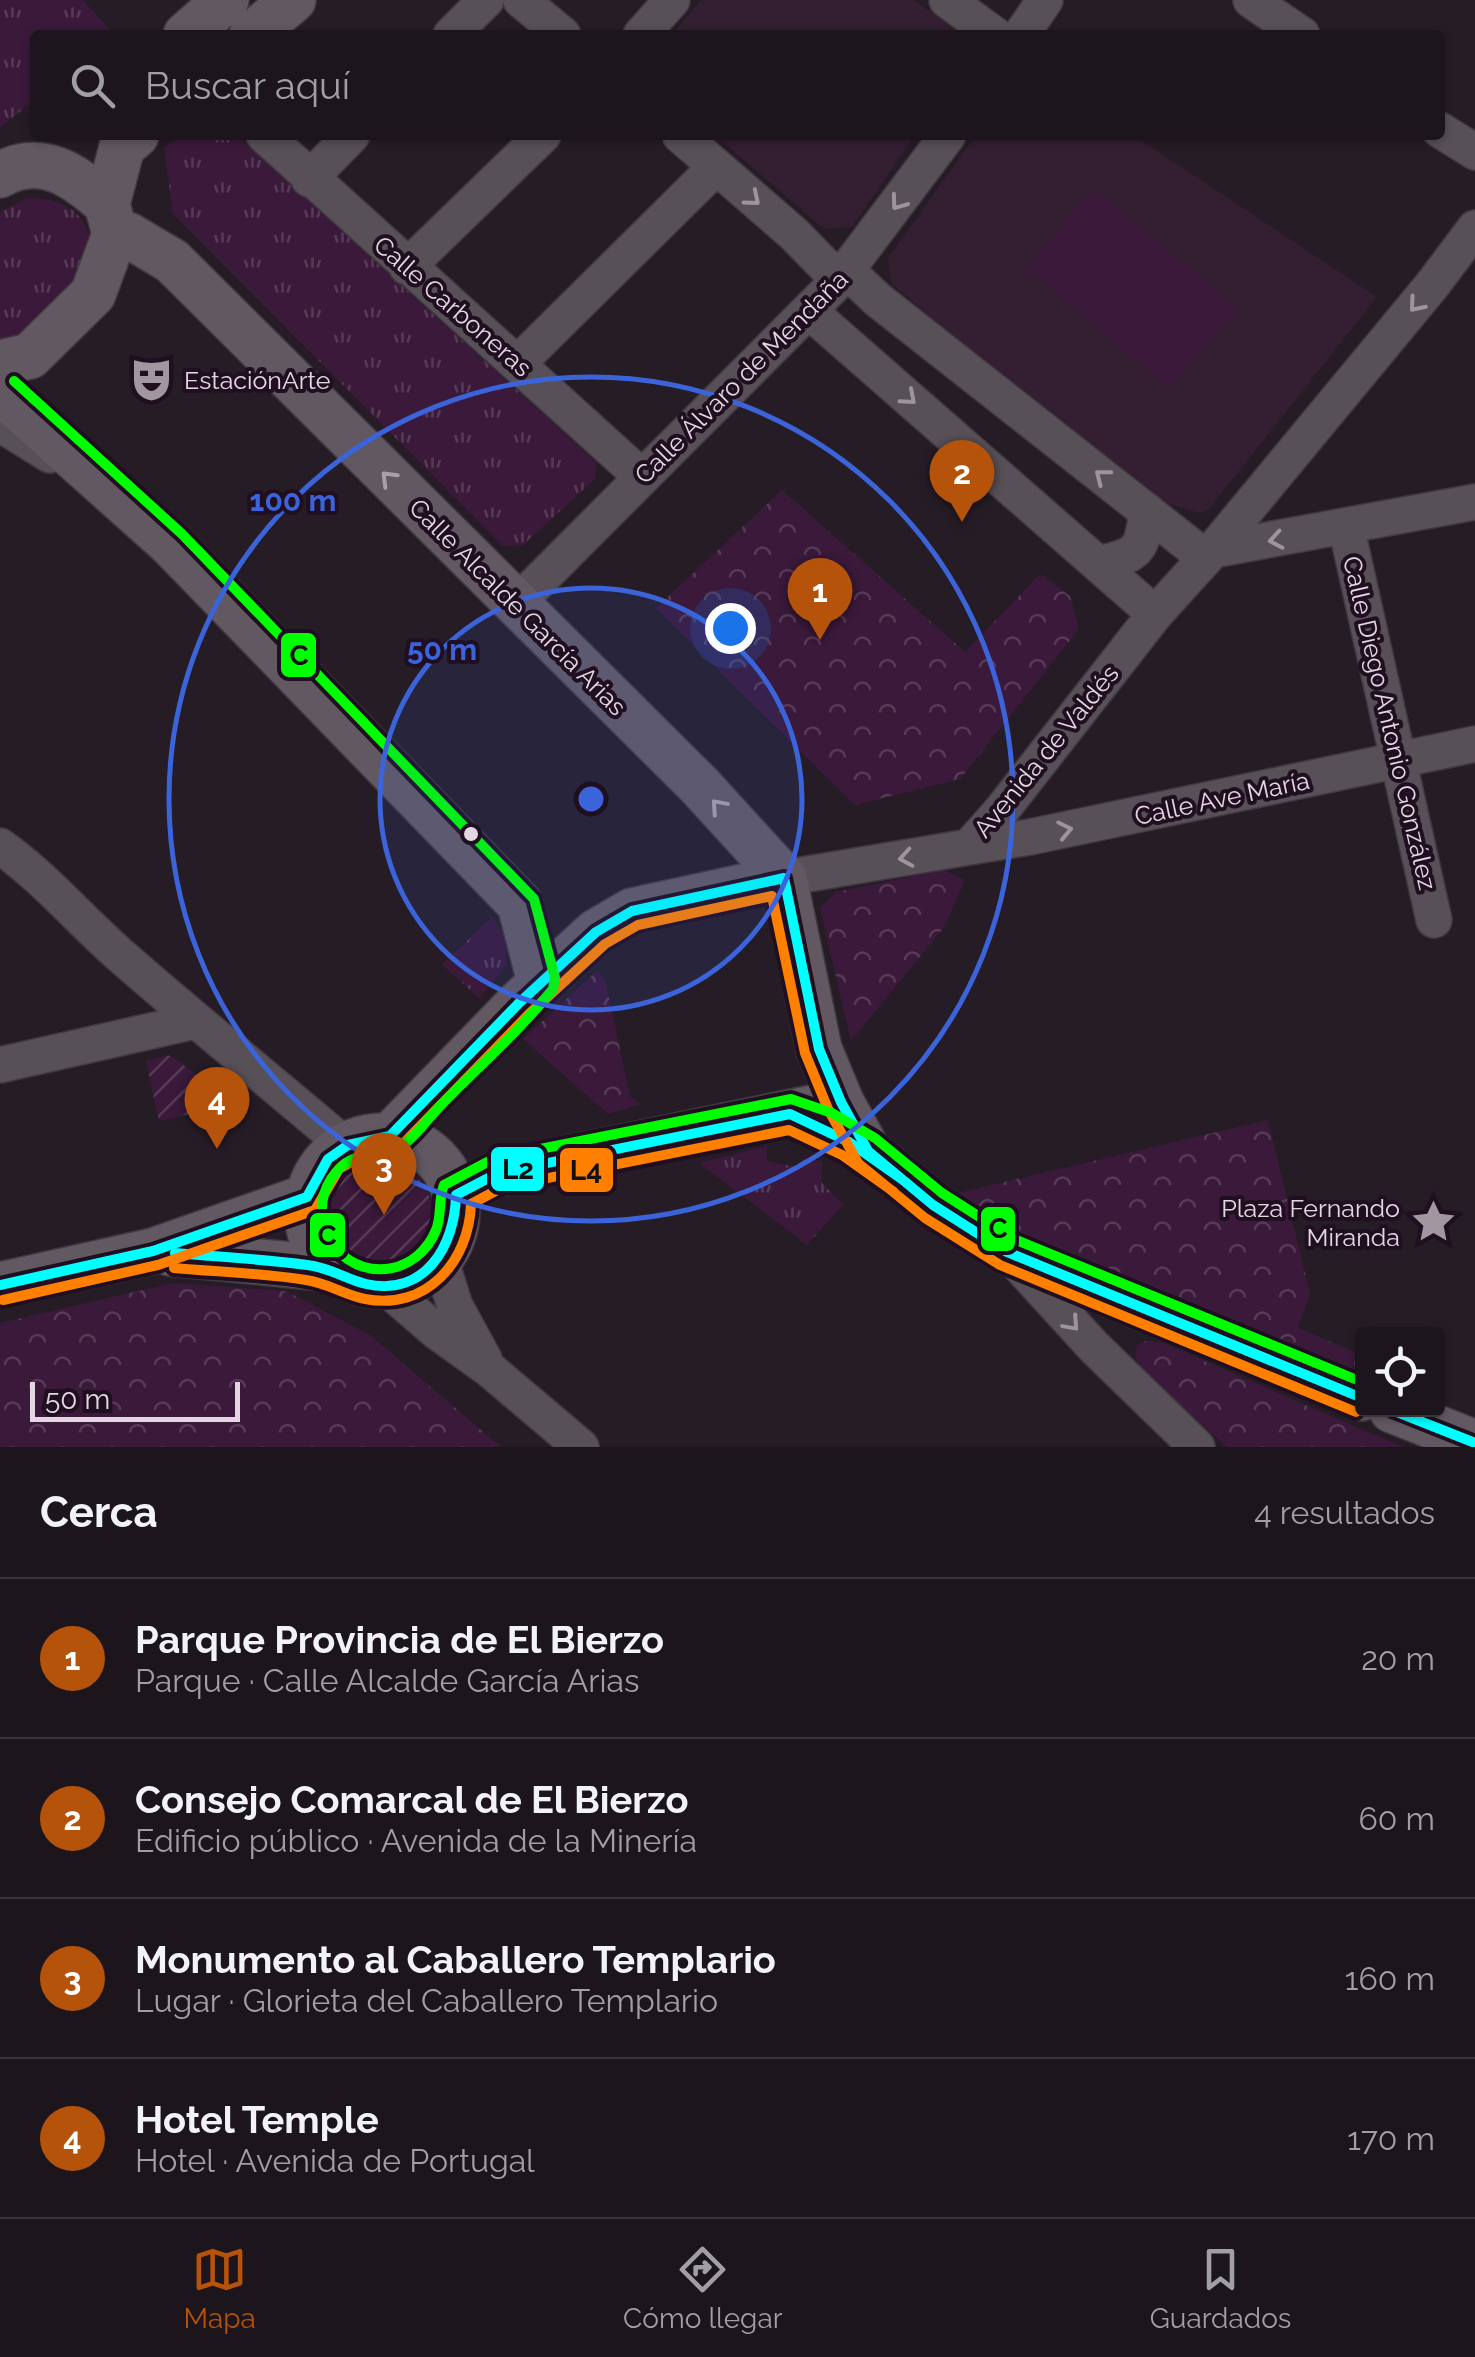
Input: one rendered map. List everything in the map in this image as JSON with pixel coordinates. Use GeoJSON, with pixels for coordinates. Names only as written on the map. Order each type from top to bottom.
{"type":"FeatureCollection","features":[{"type":"Feature","properties":{"kind":"main road"},"geometry":{"type":"LineString","coordinates":[[192,30],[226,0]]}},
{"type":"Feature","properties":{"kind":"main road"},"geometry":{"type":"LineString","coordinates":[[258,30],[292,0]]}},
{"type":"Feature","properties":{"kind":"main road"},"geometry":{"type":"LineString","coordinates":[[18,169],[62,140]]}},
{"type":"Feature","properties":{"kind":"main road"},"geometry":{"type":"LineString","coordinates":[[0,363],[30,356],[93,294],[111,219],[122,147],[130,140]]}},
{"type":"Feature","properties":{"kind":"main road","name":"Calle Alcalde García Arias"},"geometry":{"type":"LineString","coordinates":[[18,169],[86,186],[128,235],[172,260],[700,786],[784,878]]}},
{"type":"Feature","properties":{"kind":"main road"},"geometry":{"type":"LineString","coordinates":[[0,386],[4,394],[172,544],[520,904],[540,982]]}},
{"type":"Feature","properties":{"kind":"main road"},"geometry":{"type":"LineString","coordinates":[[784,878],[819,1048],[841,1102],[868,1151]]}},
{"type":"Feature","properties":{"kind":"main road","name":"Avenida de Valdés"},"geometry":{"type":"LineString","coordinates":[[405,1119],[496,1025],[596,932],[632,911],[784,878]]}},
{"type":"Feature","properties":{"kind":"main road"},"geometry":{"type":"LineString","coordinates":[[790,1114],[809,1083],[819,1048]]}},
{"type":"Feature","properties":{"kind":"main road"},"geometry":{"type":"LineString","coordinates":[[456,1195],[498,1173],[841,1102]]}},
{"type":"Feature","properties":{"kind":"main road"},"geometry":{"type":"LineString","coordinates":[[790,1114],[826,1127],[868,1151],[933,1204],[1006,1252],[1355,1395]]}},
{"type":"Feature","properties":{"kind":"main road"},"geometry":{"type":"LineString","coordinates":[[405,1119],[413,1142],[433,1154],[447,1173],[456,1195],[455,1228],[440,1259],[405,1283],[384,1286],[349,1278],[320,1254],[310,1236],[307,1196],[321,1167],[345,1144],[405,1119]]}},
{"type":"Feature","properties":{"kind":"main road"},"geometry":{"type":"LineString","coordinates":[[0,1285],[153,1251],[307,1196]]}},
{"type":"Feature","properties":{"kind":"main road"},"geometry":{"type":"LineString","coordinates":[[153,1251],[334,1269]]}},
{"type":"Feature","properties":{"kind":"main road"},"geometry":{"type":"LineString","coordinates":[[1414,1417],[1466,1434]]}},
{"type":"Feature","properties":{"kind":"street"},"geometry":{"type":"LineString","coordinates":[[456,30],[486,0]]}},
{"type":"Feature","properties":{"kind":"street"},"geometry":{"type":"LineString","coordinates":[[521,0],[558,30]]}},
{"type":"Feature","properties":{"kind":"street"},"geometry":{"type":"LineString","coordinates":[[645,30],[672,0]]}},
{"type":"Feature","properties":{"kind":"street"},"geometry":{"type":"LineString","coordinates":[[947,0],[988,30]]}},
{"type":"Feature","properties":{"kind":"street"},"geometry":{"type":"LineString","coordinates":[[1024,30],[1045,0]]}},
{"type":"Feature","properties":{"kind":"street"},"geometry":{"type":"LineString","coordinates":[[1251,0],[1295,30]]}},
{"type":"Feature","properties":{"kind":"street"},"geometry":{"type":"LineString","coordinates":[[1445,133],[1475,152]]}},
{"type":"Feature","properties":{"kind":"street","name":"Calle Carboneras"},"geometry":{"type":"LineString","coordinates":[[269,140],[642,477]]}},
{"type":"Feature","properties":{"kind":"street"},"geometry":{"type":"LineString","coordinates":[[309,178],[347,140]]}},
{"type":"Feature","properties":{"kind":"street"},"geometry":{"type":"LineString","coordinates":[[407,267],[538,140]]}},
{"type":"Feature","properties":{"kind":"street"},"geometry":{"type":"LineString","coordinates":[[686,140],[843,276],[1147,512],[1209,554],[1475,502]]}},
{"type":"Feature","properties":{"kind":"street","name":"Calle Álvaro de Mendaña"},"geometry":{"type":"LineString","coordinates":[[516,604],[843,276],[944,140]]}},
{"type":"Feature","properties":{"kind":"street"},"geometry":{"type":"LineString","coordinates":[[518,362],[716,167]]}},
{"type":"Feature","properties":{"kind":"street","name":"Avenida de Valdés"},"geometry":{"type":"LineString","coordinates":[[784,878],[969,847],[1475,228]]}},
{"type":"Feature","properties":{"kind":"street"},"geometry":{"type":"LineString","coordinates":[[809,311],[1156,614]]}},
{"type":"Feature","properties":{"kind":"street"},"geometry":{"type":"LineString","coordinates":[[872,366],[866,347],[875,330],[888,324],[914,328]]}},
{"type":"Feature","properties":{"kind":"street"},"geometry":{"type":"LineString","coordinates":[[0,424],[111,491]]}},
{"type":"Feature","properties":{"kind":"street"},"geometry":{"type":"LineString","coordinates":[[1098,564],[1130,556],[1143,542],[1147,512]]}},
{"type":"Feature","properties":{"kind":"street","name":"Calle Diego Antonio González"},"geometry":{"type":"LineString","coordinates":[[1346,526],[1434,920]]}},
{"type":"Feature","properties":{"kind":"street","name":"Calle Ave María"},"geometry":{"type":"LineString","coordinates":[[969,847],[1030,838],[1475,744]]}},
{"type":"Feature","properties":{"kind":"street"},"geometry":{"type":"LineString","coordinates":[[0,846],[16,873],[82,921],[195,1021],[345,1144]]}},
{"type":"Feature","properties":{"kind":"street"},"geometry":{"type":"LineString","coordinates":[[0,1065],[195,1021]]}},
{"type":"Feature","properties":{"kind":"street"},"geometry":{"type":"LineString","coordinates":[[1006,1252],[1094,1347],[1197,1447]]}},
{"type":"Feature","properties":{"kind":"street"},"geometry":{"type":"LineString","coordinates":[[440,1259],[455,1306],[489,1369]]}},
{"type":"Feature","properties":{"kind":"street"},"geometry":{"type":"LineString","coordinates":[[384,1286],[581,1447]]}},
{"type":"Feature","properties":{"kind":"shaded area"},"geometry":{"type":"Polygon","coordinates":[[[701,0],[914,0],[956,30],[675,30],[701,0]]]}},
{"type":"Feature","properties":{"kind":"shaded area"},"geometry":{"type":"Polygon","coordinates":[[[721,140],[912,140],[852,227],[824,229],[721,140]]]}},
{"type":"Feature","properties":{"kind":"shaded area"},"geometry":{"type":"Polygon","coordinates":[[[972,140],[1141,140],[1377,297],[1209,509],[1200,513],[1141,496],[891,283],[888,258],[972,140]]]}},
{"type":"Feature","properties":{"kind":"green space"},"geometry":{"type":"Polygon","coordinates":[[[0,0],[83,0],[110,30],[30,30],[30,103],[0,128],[0,0]]]}},
{"type":"Feature","properties":{"kind":"green space"},"geometry":{"type":"Polygon","coordinates":[[[174,140],[242,140],[597,463],[595,479],[523,545],[503,546],[173,214],[164,148],[174,140]]]}},
{"type":"Feature","properties":{"kind":"green space"},"geometry":{"type":"Polygon","coordinates":[[[1094,189],[1238,309],[1169,388],[1026,267],[1094,189]]]}},
{"type":"Feature","properties":{"kind":"green space"},"geometry":{"type":"Polygon","coordinates":[[[27,198],[51,200],[70,208],[84,223],[92,246],[77,277],[44,317],[0,342],[0,212],[27,198]]]}},
{"type":"Feature","properties":{"kind":"green space"},"geometry":{"type":"Polygon","coordinates":[[[782,490],[965,652],[1040,574],[1070,596],[1079,629],[960,779],[855,805],[656,608],[782,490]]]}},
{"type":"Feature","properties":{"kind":"green space"},"geometry":{"type":"Polygon","coordinates":[[[944,870],[965,880],[945,926],[851,1041],[820,908],[836,892],[944,870]]]}},
{"type":"Feature","properties":{"kind":"green space"},"geometry":{"type":"Polygon","coordinates":[[[492,917],[504,934],[507,965],[479,998],[442,965],[492,917]]]}},
{"type":"Feature","properties":{"kind":"green space"},"geometry":{"type":"Polygon","coordinates":[[[597,971],[605,979],[630,1097],[641,1104],[608,1114],[523,1039],[597,971]]]}},
{"type":"Feature","properties":{"kind":"green space"},"geometry":{"type":"Polygon","coordinates":[[[167,1055],[235,1104],[159,1121],[146,1061],[167,1055]]]}},
{"type":"Feature","properties":{"kind":"green space"},"geometry":{"type":"Polygon","coordinates":[[[1268,1120],[1310,1294],[1298,1328],[1355,1352],[1355,1387],[1323,1365],[1024,1235],[958,1193],[1268,1120]]]}},
{"type":"Feature","properties":{"kind":"green space"},"geometry":{"type":"Polygon","coordinates":[[[767,1146],[767,1161],[800,1168],[802,1158],[822,1161],[822,1183],[843,1205],[807,1245],[699,1163],[767,1146]]]}},
{"type":"Feature","properties":{"kind":"green space"},"geometry":{"type":"Polygon","coordinates":[[[381,1162],[401,1166],[417,1177],[428,1193],[432,1213],[428,1233],[417,1249],[401,1260],[381,1264],[361,1260],[345,1249],[334,1233],[330,1213],[334,1193],[345,1177],[361,1166],[381,1162]]]}},
{"type":"Feature","properties":{"kind":"green space"},"geometry":{"type":"Polygon","coordinates":[[[173,1283],[286,1291],[370,1335],[501,1447],[0,1447],[0,1323],[173,1283]]]}},
{"type":"Feature","properties":{"kind":"green space"},"geometry":{"type":"Polygon","coordinates":[[[1161,1342],[1402,1447],[1227,1447],[1142,1370],[1135,1357],[1137,1345],[1161,1342]]]}},
{"type":"Feature","properties":{"kind":"transit line","name":"C"},"geometry":{"type":"LineString","coordinates":[[14,381],[182,534],[534,899],[555,978],[553,989],[404,1145],[389,1153],[356,1158],[339,1168],[323,1197],[322,1216],[331,1242],[349,1260],[363,1267],[392,1268],[418,1255],[436,1230],[444,1185],[495,1158],[791,1099],[832,1113],[875,1138],[942,1193],[1014,1239],[1355,1379]]}},
{"type":"Feature","properties":{"kind":"transit line","name":"L2"},"geometry":{"type":"LineString","coordinates":[[0,1285],[153,1251],[307,1197],[328,1159],[348,1145],[390,1136],[519,1003],[596,932],[632,911],[784,878],[819,1049],[841,1102],[868,1151],[933,1205],[1007,1252],[1355,1395]]}},
{"type":"Feature","properties":{"kind":"transit line","name":"L4"},"geometry":{"type":"LineString","coordinates":[[3,1300],[158,1265],[315,1210],[339,1169],[364,1155],[400,1147],[529,1014],[605,944],[638,925],[772,896],[805,1053],[828,1109],[858,1163],[925,1218],[1000,1265],[1355,1412]]}},
{"type":"Feature","properties":{"kind":"transit line","name":"L2"},"geometry":{"type":"LineString","coordinates":[[175,1253],[307,1265],[366,1284],[405,1283],[433,1264],[443,1249],[456,1195],[498,1173],[790,1114],[849,1142],[903,1180]]}},
{"type":"Feature","properties":{"kind":"transit line","name":"L4"},"geometry":{"type":"LineString","coordinates":[[174,1268],[306,1280],[365,1299],[387,1301],[407,1297],[425,1290],[453,1263],[462,1245],[471,1204],[503,1187],[789,1130],[842,1155],[894,1192]]}},
{"type":"Feature","properties":{"kind":"transit line","name":"L2"},"geometry":{"type":"LineString","coordinates":[[1410,1417],[1475,1443]]}},
{"type":"Feature","properties":{"kind":"place","name":"EstaciónArte"},"geometry":{"type":"Point","coordinates":[151,380]}},
{"type":"Feature","properties":{"kind":"place","name":"Consejo Comarcal de El Bierzo"},"geometry":{"type":"Point","coordinates":[962,522]}},
{"type":"Feature","properties":{"kind":"place","name":"Parque Provincia de El Bierzo"},"geometry":{"type":"Point","coordinates":[820,640]}},
{"type":"Feature","properties":{"kind":"place","name":"Hotel Temple"},"geometry":{"type":"Point","coordinates":[217,1149]}},
{"type":"Feature","properties":{"kind":"place","name":"Monumento al Caballero Templario"},"geometry":{"type":"Point","coordinates":[384,1215]}},
{"type":"Feature","properties":{"kind":"place","name":"Plaza Fernando Miranda"},"geometry":{"type":"Point","coordinates":[1433,1222]}}]}
